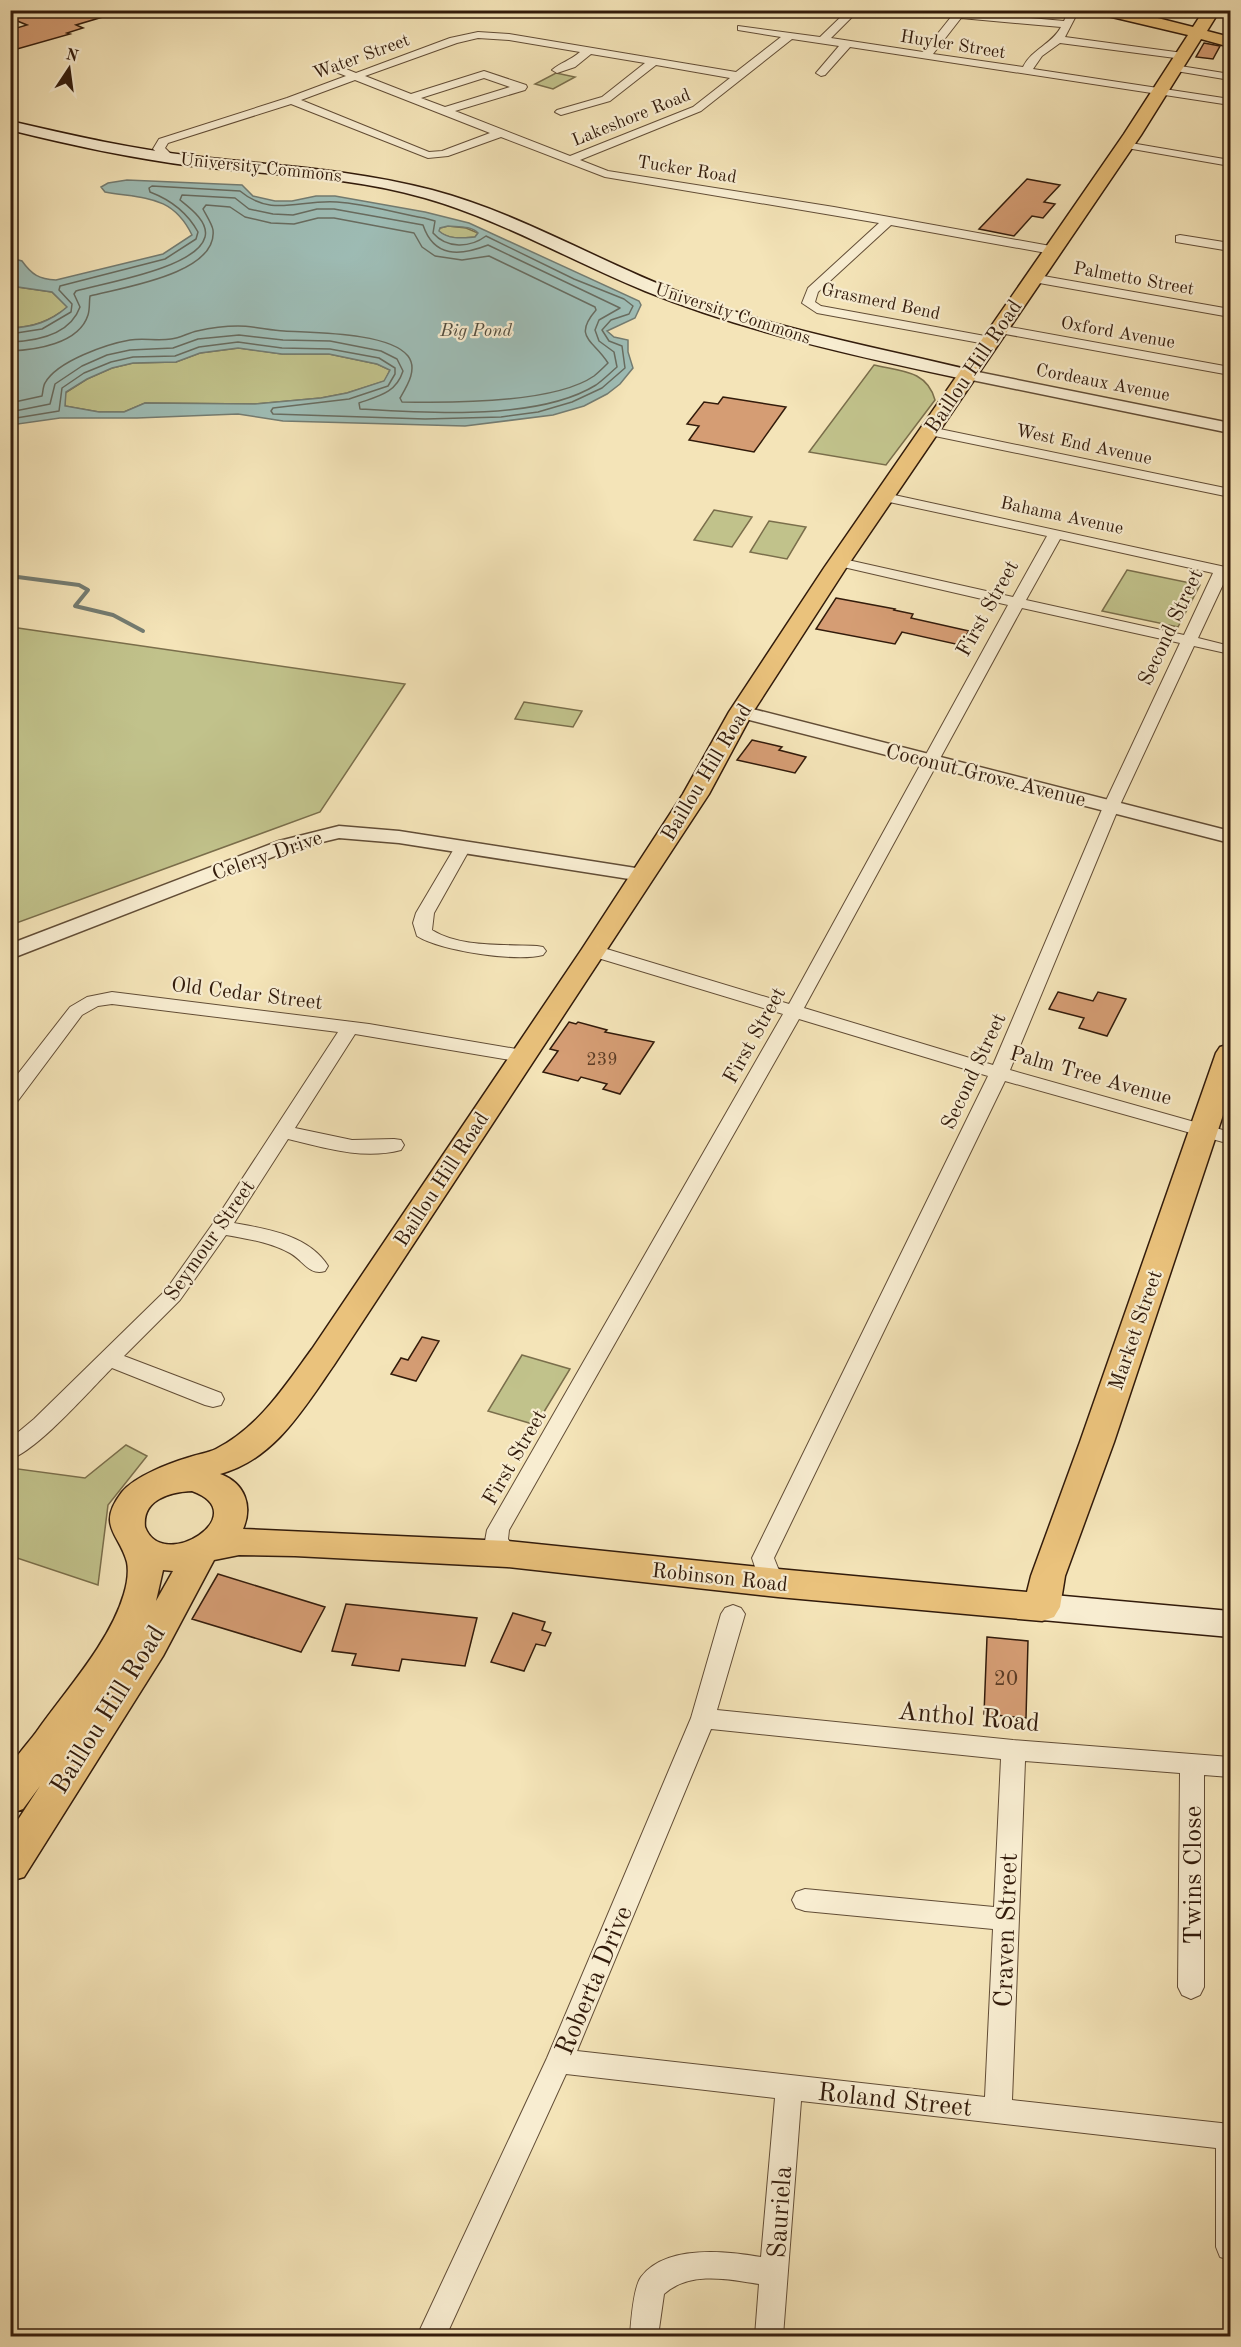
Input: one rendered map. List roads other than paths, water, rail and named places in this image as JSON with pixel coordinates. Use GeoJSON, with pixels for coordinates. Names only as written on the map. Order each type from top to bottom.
{"type":"FeatureCollection","features":[{"type":"Feature","properties":{"kind":"main road"},"geometry":{"type":"LineString","coordinates":[[1101,10],[1158,22],[1230,42]]}},
{"type":"Feature","properties":{"kind":"main road","name":"Baillou Hill Road"},"geometry":{"type":"LineString","coordinates":[[159,1483],[183,1472],[236,1455],[279,1419],[323,1357],[594,951],[696,794],[741,712],[839,562],[1125,145],[1212,10]]}},
{"type":"Feature","properties":{"kind":"main road","name":"University Commons"},"geometry":{"type":"LineString","coordinates":[[10,125],[97,147],[371,180],[456,201],[653,288],[717,310],[877,356],[968,375]]}},
{"type":"Feature","properties":{"kind":"main road","name":"University Commons"},"geometry":{"type":"LineString","coordinates":[[10,134],[119,158],[366,185],[422,197],[508,222]]}},
{"type":"Feature","properties":{"kind":"main road","name":"Market Street"},"geometry":{"type":"LineString","coordinates":[[1042,1607],[1048,1576],[1097,1442],[1217,1134],[1230,1053]]}},
{"type":"Feature","properties":{"kind":"main road"},"geometry":{"type":"LineString","coordinates":[[193,1478],[215,1485],[226,1495],[231,1506],[232,1519],[226,1532],[205,1550],[184,1557],[166,1557],[150,1553],[137,1545],[128,1530],[129,1512],[140,1496],[159,1483],[193,1478]]}},
{"type":"Feature","properties":{"kind":"main road","name":"Robinson Road"},"geometry":{"type":"LineString","coordinates":[[205,1550],[239,1542],[507,1554],[777,1583],[1230,1624]]}},
{"type":"Feature","properties":{"kind":"main road","name":"Baillou Hill Road"},"geometry":{"type":"LineString","coordinates":[[10,1798],[115,1649],[129,1622],[140,1597],[146,1575],[144,1558],[137,1545]]}},
{"type":"Feature","properties":{"kind":"main road","name":"Baillou Hill Road"},"geometry":{"type":"LineString","coordinates":[[10,1864],[150,1646],[205,1550]]}},
{"type":"Feature","properties":{"kind":"street"},"geometry":{"type":"LineString","coordinates":[[822,41],[854,10]]}},
{"type":"Feature","properties":{"kind":"street"},"geometry":{"type":"LineString","coordinates":[[897,10],[1067,24]]}},
{"type":"Feature","properties":{"kind":"street"},"geometry":{"type":"LineString","coordinates":[[1027,72],[1030,61],[1036,53],[1056,39],[1074,10]]}},
{"type":"Feature","properties":{"kind":"street"},"geometry":{"type":"LineString","coordinates":[[925,57],[957,16]]}},
{"type":"Feature","properties":{"kind":"street","name":"Huyler Street"},"geometry":{"type":"LineString","coordinates":[[742,28],[1230,102]]}},
{"type":"Feature","properties":{"kind":"street","name":"Water Street"},"geometry":{"type":"LineString","coordinates":[[168,157],[159,149],[163,141],[291,100],[454,40],[471,36],[501,36],[738,76]]}},
{"type":"Feature","properties":{"kind":"street","name":"Lakeshore Road"},"geometry":{"type":"LineString","coordinates":[[569,161],[698,109],[789,36]]}},
{"type":"Feature","properties":{"kind":"street"},"geometry":{"type":"LineString","coordinates":[[1056,39],[1179,62],[1230,77]]}},
{"type":"Feature","properties":{"kind":"street"},"geometry":{"type":"LineString","coordinates":[[821,73],[846,45]]}},
{"type":"Feature","properties":{"kind":"street"},"geometry":{"type":"LineString","coordinates":[[557,70],[571,64],[588,51]]}},
{"type":"Feature","properties":{"kind":"street"},"geometry":{"type":"LineString","coordinates":[[561,112],[606,99],[653,62]]}},
{"type":"Feature","properties":{"kind":"street","name":"Tucker Road"},"geometry":{"type":"LineString","coordinates":[[332,67],[605,174],[1052,250]]}},
{"type":"Feature","properties":{"kind":"street"},"geometry":{"type":"LineString","coordinates":[[410,98],[489,72],[526,86],[445,111]]}},
{"type":"Feature","properties":{"kind":"street"},"geometry":{"type":"LineString","coordinates":[[291,100],[428,155],[441,155],[501,133]]}},
{"type":"Feature","properties":{"kind":"street"},"geometry":{"type":"LineString","coordinates":[[1125,145],[1230,163]]}},
{"type":"Feature","properties":{"kind":"street","name":"Grasmerd Bend"},"geometry":{"type":"LineString","coordinates":[[888,221],[812,291],[808,303],[817,309],[995,335]]}},
{"type":"Feature","properties":{"kind":"street"},"geometry":{"type":"LineString","coordinates":[[1180,239],[1230,247]]}},
{"type":"Feature","properties":{"kind":"street","name":"Palmetto Street"},"geometry":{"type":"LineString","coordinates":[[1032,278],[1230,312]]}},
{"type":"Feature","properties":{"kind":"street","name":"Oxford Avenue"},"geometry":{"type":"LineString","coordinates":[[995,335],[1230,371]]}},
{"type":"Feature","properties":{"kind":"street","name":"Cordeaux Avenue"},"geometry":{"type":"LineString","coordinates":[[968,375],[1230,428]]}},
{"type":"Feature","properties":{"kind":"street","name":"West End Avenue"},"geometry":{"type":"LineString","coordinates":[[930,431],[1230,493]]}},
{"type":"Feature","properties":{"kind":"street","name":"Bahama Avenue"},"geometry":{"type":"LineString","coordinates":[[885,497],[1226,571]]}},
{"type":"Feature","properties":{"kind":"street","name":"First Street"},"geometry":{"type":"LineString","coordinates":[[507,1554],[496,1541],[498,1530],[794,1011],[929,760],[1056,533]]}},
{"type":"Feature","properties":{"kind":"street"},"geometry":{"type":"LineString","coordinates":[[839,562],[1017,600],[1230,650]]}},
{"type":"Feature","properties":{"kind":"street","name":"Second Street"},"geometry":{"type":"LineString","coordinates":[[777,1583],[768,1572],[763,1557],[999,1073],[1111,807],[1189,640],[1226,571]]}},
{"type":"Feature","properties":{"kind":"street","name":"Coconut Grove Avenue"},"geometry":{"type":"LineString","coordinates":[[741,712],[1230,837]]}},
{"type":"Feature","properties":{"kind":"street","name":"Celery Drive"},"geometry":{"type":"LineString","coordinates":[[10,952],[286,845],[339,832],[367,833],[642,875]]}},
{"type":"Feature","properties":{"kind":"street"},"geometry":{"type":"LineString","coordinates":[[463,847],[425,914],[422,923],[423,933],[431,939],[449,944],[537,951]]}},
{"type":"Feature","properties":{"kind":"street","name":"Palm Tree Avenue"},"geometry":{"type":"LineString","coordinates":[[594,951],[999,1073],[1217,1134]]}},
{"type":"Feature","properties":{"kind":"street","name":"Old Cedar Street"},"geometry":{"type":"LineString","coordinates":[[10,1098],[76,1011],[93,1001],[112,998],[350,1028],[481,1047],[522,1056]]}},
{"type":"Feature","properties":{"kind":"street","name":"Seymour Street"},"geometry":{"type":"LineString","coordinates":[[10,1451],[42,1425],[173,1295],[221,1227],[350,1028]]}},
{"type":"Feature","properties":{"kind":"street"},"geometry":{"type":"LineString","coordinates":[[283,1132],[354,1147],[382,1148],[394,1145]]}},
{"type":"Feature","properties":{"kind":"street"},"geometry":{"type":"LineString","coordinates":[[221,1227],[296,1248],[311,1255],[318,1266]]}},
{"type":"Feature","properties":{"kind":"street"},"geometry":{"type":"LineString","coordinates":[[109,1359],[213,1399]]}},
{"type":"Feature","properties":{"kind":"street","name":"Roberta Drive"},"geometry":{"type":"LineString","coordinates":[[431,2337],[559,2061],[703,1718],[733,1614]]}},
{"type":"Feature","properties":{"kind":"street","name":"Anthol Road"},"geometry":{"type":"LineString","coordinates":[[703,1718],[1014,1750],[1230,1767]]}},
{"type":"Feature","properties":{"kind":"street","name":"Craven Street"},"geometry":{"type":"LineString","coordinates":[[998,2110],[1014,1750]]}},
{"type":"Feature","properties":{"kind":"street","name":"Twins Close"},"geometry":{"type":"LineString","coordinates":[[1191,1987],[1192,1763]]}},
{"type":"Feature","properties":{"kind":"street"},"geometry":{"type":"LineString","coordinates":[[805,1900],[1005,1919]]}},
{"type":"Feature","properties":{"kind":"street","name":"Roland Street"},"geometry":{"type":"LineString","coordinates":[[559,2061],[1230,2137]]}},
{"type":"Feature","properties":{"kind":"street","name":"Sauriela"},"geometry":{"type":"LineString","coordinates":[[769,2337],[789,2087]]}},
{"type":"Feature","properties":{"kind":"street"},"geometry":{"type":"LineString","coordinates":[[1230,2137],[1230,2247]]}},
{"type":"Feature","properties":{"kind":"street"},"geometry":{"type":"LineString","coordinates":[[644,2337],[651,2287],[668,2273],[690,2266],[710,2265],[774,2272]]}},
{"type":"Feature","properties":{"kind":"water","name":"Big Pond"},"geometry":{"type":"Polygon","coordinates":[[[127,180],[242,185],[253,196],[275,201],[335,196],[425,212],[469,223],[639,301],[641,305],[635,318],[607,331],[614,337],[628,340],[628,352],[633,368],[620,384],[584,406],[553,415],[465,426],[283,421],[238,414],[60,418],[11,425],[11,328],[41,323],[67,307],[52,292],[11,286],[11,258],[22,261],[36,275],[56,280],[163,254],[192,235],[184,222],[166,205],[144,198],[105,192],[101,187],[108,183],[127,180]],[[448,226],[440,228],[439,231],[456,238],[475,237],[478,233],[469,228],[448,226]],[[238,348],[200,353],[176,362],[133,363],[112,368],[87,379],[66,392],[65,406],[99,412],[124,412],[145,403],[255,404],[321,398],[347,393],[384,381],[390,370],[377,364],[329,354],[282,354],[238,348]]]}},
{"type":"Feature","properties":{"kind":"waterway"},"geometry":{"type":"LineString","coordinates":[[10,576],[79,585],[88,590],[75,606],[113,615],[143,631]]}}]}
